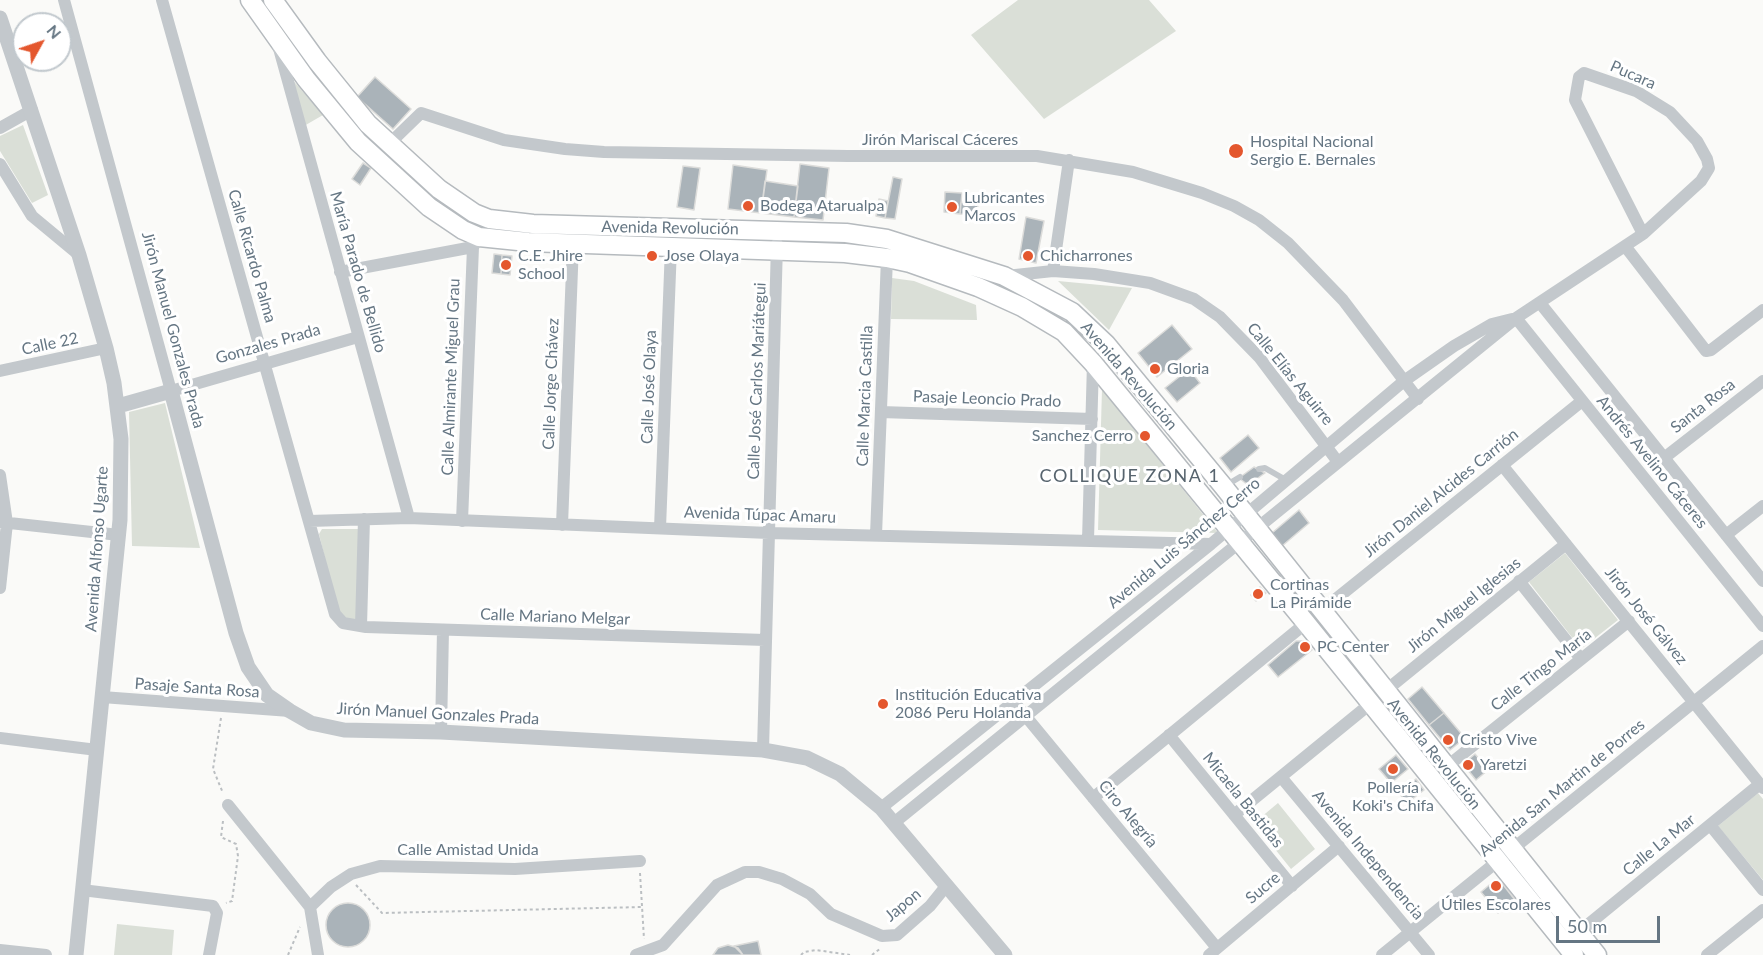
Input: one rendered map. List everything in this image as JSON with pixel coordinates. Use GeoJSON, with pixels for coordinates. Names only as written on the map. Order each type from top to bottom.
{"type":"FeatureCollection","features":[{"type":"Feature","properties":{"kind":"main road","name":"Avenida Revolución"},"geometry":{"type":"LineString","coordinates":[[250,0],[336,116],[379,162],[445,219],[476,242],[777,251],[887,258],[943,274],[1022,307],[1064,332],[1093,363],[1306,623],[1445,768],[1574,955]]}},
{"type":"Feature","properties":{"kind":"main road","name":"Avenida Revolución"},"geometry":{"type":"LineString","coordinates":[[273,0],[346,98],[389,144],[455,201],[489,219],[574,226],[846,233],[887,239],[922,248],[1004,276],[1052,299],[1090,327],[1223,486],[1321,611],[1377,698],[1506,856],[1579,932],[1597,955]]}},
{"type":"Feature","properties":{"kind":"street","name":"Jirón Manuel Gonzales Prada"},"geometry":{"type":"LineString","coordinates":[[64,0],[239,642],[248,667],[267,694],[311,723],[344,730],[441,732],[763,750],[807,758],[840,774],[881,808],[1005,955]]}},
{"type":"Feature","properties":{"kind":"street","name":"Calle Ricardo Palma"},"geometry":{"type":"LineString","coordinates":[[162,0],[335,614],[343,623]]}},
{"type":"Feature","properties":{"kind":"street","name":"Avenida Alfonso Ugarte"},"geometry":{"type":"LineString","coordinates":[[0,18],[79,255],[106,348],[118,406],[123,480],[119,535],[76,955]]}},
{"type":"Feature","properties":{"kind":"street","name":"María Parado de Bellido"},"geometry":{"type":"LineString","coordinates":[[275,35],[409,518]]}},
{"type":"Feature","properties":{"kind":"street","name":"Pucara"},"geometry":{"type":"LineString","coordinates":[[1644,234],[1575,100],[1576,87],[1584,73],[1636,91],[1670,112],[1697,141],[1707,159],[1709,168]]}},
{"type":"Feature","properties":{"kind":"street"},"geometry":{"type":"LineString","coordinates":[[0,128],[32,110]]}},
{"type":"Feature","properties":{"kind":"street","name":"Jirón Mariscal Cáceres"},"geometry":{"type":"LineString","coordinates":[[389,144],[421,112],[504,140],[604,152],[981,158],[1037,156],[1133,172],[1234,206],[1259,220],[1288,243],[1328,284],[1418,399]]}},
{"type":"Feature","properties":{"kind":"street"},"geometry":{"type":"LineString","coordinates":[[1053,271],[1069,160]]}},
{"type":"Feature","properties":{"kind":"street"},"geometry":{"type":"LineString","coordinates":[[0,164],[32,216],[79,255]]}},
{"type":"Feature","properties":{"kind":"street","name":"Avenida Luis Sánchez Cerro"},"geometry":{"type":"LineString","coordinates":[[895,822],[1026,717],[1250,522],[1338,462],[1516,318],[1644,234],[1701,181],[1709,168]]}},
{"type":"Feature","properties":{"kind":"street","name":"Calle José Carlos Mariátegui"},"geometry":{"type":"LineString","coordinates":[[763,750],[777,230]]}},
{"type":"Feature","properties":{"kind":"street"},"geometry":{"type":"LineString","coordinates":[[340,272],[476,242]]}},
{"type":"Feature","properties":{"kind":"street","name":"Calle Almirante Miguel Grau"},"geometry":{"type":"LineString","coordinates":[[462,521],[476,242]]}},
{"type":"Feature","properties":{"kind":"street","name":"Calle Jorge Chávez"},"geometry":{"type":"LineString","coordinates":[[562,525],[573,244]]}},
{"type":"Feature","properties":{"kind":"street"},"geometry":{"type":"LineString","coordinates":[[1626,246],[1706,351],[1711,351],[1763,310]]}},
{"type":"Feature","properties":{"kind":"street","name":"Calle José Olaya"},"geometry":{"type":"LineString","coordinates":[[660,528],[670,247]]}},
{"type":"Feature","properties":{"kind":"street","name":"Calle Marcia Castilla"},"geometry":{"type":"LineString","coordinates":[[876,535],[887,258]]}},
{"type":"Feature","properties":{"kind":"street","name":"Calle Elías Aguirre"},"geometry":{"type":"LineString","coordinates":[[1004,276],[1053,271],[1150,283],[1194,299],[1220,317],[1239,335],[1338,462]]}},
{"type":"Feature","properties":{"kind":"street","name":"Andrés Avelino Cáceres"},"geometry":{"type":"LineString","coordinates":[[1540,303],[1763,581]]}},
{"type":"Feature","properties":{"kind":"street","name":"Avenida Luis Sánchez Cerro"},"geometry":{"type":"LineString","coordinates":[[881,808],[1211,544],[1234,536],[1250,522],[1286,480],[1404,381],[1454,346],[1482,330],[1516,318]]}},
{"type":"Feature","properties":{"kind":"street","name":"Andrés Avelino Cáceres"},"geometry":{"type":"LineString","coordinates":[[1516,318],[1763,626]]}},
{"type":"Feature","properties":{"kind":"street","name":"Gonzales Prada"},"geometry":{"type":"LineString","coordinates":[[118,406],[358,337]]}},
{"type":"Feature","properties":{"kind":"street","name":"Calle 22"},"geometry":{"type":"LineString","coordinates":[[0,371],[106,348]]}},
{"type":"Feature","properties":{"kind":"street"},"geometry":{"type":"LineString","coordinates":[[1088,540],[1093,363]]}},
{"type":"Feature","properties":{"kind":"street","name":"Santa Rosa"},"geometry":{"type":"LineString","coordinates":[[1664,458],[1763,381]]}},
{"type":"Feature","properties":{"kind":"street","name":"Jirón Daniel Alcides Carrión"},"geometry":{"type":"LineString","coordinates":[[1321,611],[1582,401]]}},
{"type":"Feature","properties":{"kind":"street","name":"Pasaje Leoncio Prado"},"geometry":{"type":"LineString","coordinates":[[881,412],[1092,420]]}},
{"type":"Feature","properties":{"kind":"street","name":"Jirón José Gálvez"},"geometry":{"type":"LineString","coordinates":[[1502,465],[1761,786]]}},
{"type":"Feature","properties":{"kind":"street"},"geometry":{"type":"LineString","coordinates":[[0,475],[4,522],[0,588]]}},
{"type":"Feature","properties":{"kind":"street"},"geometry":{"type":"LineString","coordinates":[[1726,534],[1763,506]]}},
{"type":"Feature","properties":{"kind":"street","name":"Avenida Túpac Amaru"},"geometry":{"type":"LineString","coordinates":[[309,521],[409,518],[769,532],[1211,544]]}},
{"type":"Feature","properties":{"kind":"street"},"geometry":{"type":"LineString","coordinates":[[361,626],[364,519]]}},
{"type":"Feature","properties":{"kind":"street"},"geometry":{"type":"LineString","coordinates":[[4,522],[119,535]]}},
{"type":"Feature","properties":{"kind":"street","name":"Jirón Miguel Iglesias"},"geometry":{"type":"LineString","coordinates":[[1234,815],[1566,544]]}},
{"type":"Feature","properties":{"kind":"street"},"geometry":{"type":"LineString","coordinates":[[1518,582],[1581,660]]}},
{"type":"Feature","properties":{"kind":"street","name":"Calle Tingo María"},"geometry":{"type":"LineString","coordinates":[[1445,768],[1629,621]]}},
{"type":"Feature","properties":{"kind":"street","name":"Calle Mariano Melgar"},"geometry":{"type":"LineString","coordinates":[[343,623],[443,630],[765,640]]}},
{"type":"Feature","properties":{"kind":"street"},"geometry":{"type":"LineString","coordinates":[[1093,798],[1306,623]]}},
{"type":"Feature","properties":{"kind":"street"},"geometry":{"type":"LineString","coordinates":[[441,732],[443,630]]}},
{"type":"Feature","properties":{"kind":"street","name":"Avenida San Martin de Porres"},"geometry":{"type":"LineString","coordinates":[[1382,955],[1763,645]]}},
{"type":"Feature","properties":{"kind":"street","name":"Pasaje Santa Rosa"},"geometry":{"type":"LineString","coordinates":[[102,697],[290,711]]}},
{"type":"Feature","properties":{"kind":"street","name":"Ciro Alegría"},"geometry":{"type":"LineString","coordinates":[[1014,702],[1213,951]]}},
{"type":"Feature","properties":{"kind":"street","name":"Micaela Bastidas"},"geometry":{"type":"LineString","coordinates":[[1169,735],[1292,886]]}},
{"type":"Feature","properties":{"kind":"street"},"geometry":{"type":"LineString","coordinates":[[0,738],[97,750]]}},
{"type":"Feature","properties":{"kind":"street","name":"Avenida Independencia"},"geometry":{"type":"LineString","coordinates":[[1281,777],[1429,955]]}},
{"type":"Feature","properties":{"kind":"street","name":"Calle La Mar"},"geometry":{"type":"LineString","coordinates":[[1579,932],[1761,786]]}},
{"type":"Feature","properties":{"kind":"street"},"geometry":{"type":"LineString","coordinates":[[228,805],[310,907],[318,955]]}},
{"type":"Feature","properties":{"kind":"street"},"geometry":{"type":"LineString","coordinates":[[1710,825],[1763,890]]}},
{"type":"Feature","properties":{"kind":"street","name":"Sucre"},"geometry":{"type":"LineString","coordinates":[[1213,951],[1339,846]]}},
{"type":"Feature","properties":{"kind":"street","name":"Calle Amistad Unida"},"geometry":{"type":"LineString","coordinates":[[310,907],[331,887],[351,874],[380,866],[515,869],[639,861]]}},
{"type":"Feature","properties":{"kind":"street","name":"Japon"},"geometry":{"type":"LineString","coordinates":[[640,953],[663,945],[717,885],[745,872],[759,872],[782,879],[810,894],[831,914],[873,933],[897,935],[930,906],[947,885]]}},
{"type":"Feature","properties":{"kind":"street"},"geometry":{"type":"LineString","coordinates":[[82,890],[216,908],[209,955]]}},
{"type":"Feature","properties":{"kind":"street"},"geometry":{"type":"LineString","coordinates":[[1707,955],[1763,910]]}},
{"type":"Feature","properties":{"kind":"street"},"geometry":{"type":"LineString","coordinates":[[0,950],[46,955]]}},
{"type":"Feature","properties":{"kind":"lane"},"geometry":{"type":"LineString","coordinates":[[1259,469],[1266,468],[1286,480]]}},
{"type":"Feature","properties":{"kind":"lane"},"geometry":{"type":"LineString","coordinates":[[1223,486],[1240,477]]}},
{"type":"Feature","properties":{"kind":"path"},"geometry":{"type":"LineString","coordinates":[[216,908],[232,901],[238,856],[236,844],[221,837],[228,805],[213,770],[223,706]]}},
{"type":"Feature","properties":{"kind":"path"},"geometry":{"type":"LineString","coordinates":[[639,861],[642,907],[640,953]]}},
{"type":"Feature","properties":{"kind":"path"},"geometry":{"type":"LineString","coordinates":[[351,874],[354,882],[382,913],[642,907]]}},
{"type":"Feature","properties":{"kind":"path"},"geometry":{"type":"LineString","coordinates":[[288,955],[310,907]]}},
{"type":"Feature","properties":{"kind":"path"},"geometry":{"type":"LineString","coordinates":[[801,955],[804,952],[816,950],[850,955]]}},
{"type":"Feature","properties":{"kind":"shaded area"},"geometry":{"type":"Polygon","coordinates":[[[1018,0],[1149,0],[1176,31],[1044,119],[971,35],[1018,0]]]}},
{"type":"Feature","properties":{"kind":"shaded area"},"geometry":{"type":"Polygon","coordinates":[[[291,78],[323,115],[304,126],[291,78]]]}},
{"type":"Feature","properties":{"kind":"shaded area"},"geometry":{"type":"Polygon","coordinates":[[[23,125],[48,195],[32,203],[0,151],[0,136],[23,125]]]}},
{"type":"Feature","properties":{"kind":"shaded area"},"geometry":{"type":"Polygon","coordinates":[[[892,278],[914,281],[976,305],[977,320],[891,319],[892,278]]]}},
{"type":"Feature","properties":{"kind":"shaded area"},"geometry":{"type":"Polygon","coordinates":[[[1058,281],[1132,288],[1109,330],[1058,281]]]}},
{"type":"Feature","properties":{"kind":"shaded area"},"geometry":{"type":"Polygon","coordinates":[[[1102,389],[1218,533],[1098,530],[1102,389]]]}},
{"type":"Feature","properties":{"kind":"shaded area"},"geometry":{"type":"Polygon","coordinates":[[[165,403],[200,548],[132,546],[129,412],[165,403]]]}},
{"type":"Feature","properties":{"kind":"shaded area"},"geometry":{"type":"Polygon","coordinates":[[[322,529],[359,529],[358,622],[348,621],[337,608],[319,534],[322,529]]]}},
{"type":"Feature","properties":{"kind":"shaded area"},"geometry":{"type":"Polygon","coordinates":[[[1565,553],[1618,620],[1581,649],[1529,582],[1565,553]]]}},
{"type":"Feature","properties":{"kind":"shaded area"},"geometry":{"type":"Polygon","coordinates":[[[1758,793],[1763,799],[1763,880],[1718,826],[1758,793]]]}},
{"type":"Feature","properties":{"kind":"shaded area"},"geometry":{"type":"Polygon","coordinates":[[[1278,803],[1315,849],[1291,869],[1254,823],[1278,803]]]}},
{"type":"Feature","properties":{"kind":"shaded area"},"geometry":{"type":"Polygon","coordinates":[[[117,924],[174,930],[172,955],[114,955],[117,924]]]}},
{"type":"Feature","properties":{"kind":"building"},"geometry":{"type":"Polygon","coordinates":[[[375,77],[411,109],[393,129],[357,97],[375,77]]]}},
{"type":"Feature","properties":{"kind":"building"},"geometry":{"type":"Polygon","coordinates":[[[363,163],[371,168],[360,185],[352,179],[363,163]]]}},
{"type":"Feature","properties":{"kind":"building"},"geometry":{"type":"Polygon","coordinates":[[[800,164],[829,168],[823,220],[794,217],[800,164]]]}},
{"type":"Feature","properties":{"kind":"building"},"geometry":{"type":"Polygon","coordinates":[[[733,165],[767,170],[761,213],[728,209],[733,165]]]}},
{"type":"Feature","properties":{"kind":"building"},"geometry":{"type":"Polygon","coordinates":[[[683,166],[700,168],[694,210],[677,207],[683,166]]]}},
{"type":"Feature","properties":{"kind":"building"},"geometry":{"type":"Polygon","coordinates":[[[893,177],[902,179],[895,219],[885,218],[893,177]]]}},
{"type":"Feature","properties":{"kind":"building"},"geometry":{"type":"Polygon","coordinates":[[[765,181],[798,186],[794,217],[761,213],[765,181]]]}},
{"type":"Feature","properties":{"kind":"building","name":"Lubricantes Marcos"},"geometry":{"type":"Polygon","coordinates":[[[945,192],[962,193],[960,214],[944,212],[945,192]]]}},
{"type":"Feature","properties":{"kind":"building"},"geometry":{"type":"Polygon","coordinates":[[[879,199],[888,201],[885,218],[876,216],[879,199]]]}},
{"type":"Feature","properties":{"kind":"building"},"geometry":{"type":"Polygon","coordinates":[[[961,202],[978,203],[977,215],[960,214],[961,202]]]}},
{"type":"Feature","properties":{"kind":"building"},"geometry":{"type":"Polygon","coordinates":[[[1026,217],[1044,221],[1036,263],[1019,259],[1026,217]]]}},
{"type":"Feature","properties":{"kind":"building"},"geometry":{"type":"Polygon","coordinates":[[[494,254],[502,255],[501,274],[492,273],[494,254]]]}},
{"type":"Feature","properties":{"kind":"building","name":"C.E. Jhire School"},"geometry":{"type":"Polygon","coordinates":[[[502,255],[512,256],[510,275],[501,274],[502,255]]]}},
{"type":"Feature","properties":{"kind":"building"},"geometry":{"type":"Polygon","coordinates":[[[1172,325],[1192,349],[1157,377],[1138,353],[1172,325]]]}},
{"type":"Feature","properties":{"kind":"building"},"geometry":{"type":"Polygon","coordinates":[[[1189,369],[1200,383],[1177,402],[1165,388],[1189,369]]]}},
{"type":"Feature","properties":{"kind":"building"},"geometry":{"type":"Polygon","coordinates":[[[1248,435],[1259,448],[1231,472],[1220,458],[1248,435]]]}},
{"type":"Feature","properties":{"kind":"building"},"geometry":{"type":"Polygon","coordinates":[[[1254,467],[1265,473],[1248,485],[1239,478],[1254,467]]]}},
{"type":"Feature","properties":{"kind":"building"},"geometry":{"type":"Polygon","coordinates":[[[1299,510],[1309,523],[1282,546],[1272,533],[1299,510]]]}},
{"type":"Feature","properties":{"kind":"building","name":"Cortinas La Pirámide"},"geometry":{"type":"Polygon","coordinates":[[[1260,587],[1266,593],[1256,601],[1251,595],[1260,587]]]}},
{"type":"Feature","properties":{"kind":"building"},"geometry":{"type":"Polygon","coordinates":[[[1296,641],[1304,641],[1312,650],[1278,677],[1268,665],[1296,641]]]}},
{"type":"Feature","properties":{"kind":"building"},"geometry":{"type":"Polygon","coordinates":[[[1422,687],[1444,713],[1429,725],[1408,699],[1422,687]]]}},
{"type":"Feature","properties":{"kind":"building"},"geometry":{"type":"Polygon","coordinates":[[[1444,713],[1465,738],[1450,750],[1429,725],[1444,713]]]}},
{"type":"Feature","properties":{"kind":"building"},"geometry":{"type":"Polygon","coordinates":[[[1475,754],[1488,770],[1476,780],[1463,764],[1475,754]]]}},
{"type":"Feature","properties":{"kind":"building","name":"Pollería Koki's Chifa"},"geometry":{"type":"Polygon","coordinates":[[[1396,755],[1408,769],[1391,783],[1379,769],[1396,755]]]}},
{"type":"Feature","properties":{"kind":"building"},"geometry":{"type":"Polygon","coordinates":[[[1416,779],[1424,790],[1407,803],[1399,793],[1416,779]]]}},
{"type":"Feature","properties":{"kind":"building"},"geometry":{"type":"Polygon","coordinates":[[[1494,881],[1501,882],[1515,900],[1498,913],[1481,892],[1494,881]]]}},
{"type":"Feature","properties":{"kind":"building"},"geometry":{"type":"Polygon","coordinates":[[[348,903],[357,904],[364,909],[369,916],[369,934],[364,941],[357,946],[348,947],[339,946],[332,941],[327,934],[326,925],[327,916],[332,909],[339,904],[348,903]]]}},
{"type":"Feature","properties":{"kind":"building"},"geometry":{"type":"Polygon","coordinates":[[[758,941],[761,955],[743,955],[734,946],[758,941]]]}},
{"type":"Feature","properties":{"kind":"building"},"geometry":{"type":"Polygon","coordinates":[[[728,945],[738,948],[743,955],[713,955],[718,948],[728,945]]]}},
{"type":"Feature","properties":{"kind":"place","name":"Hospital Nacional Sergio E. Bernales"},"geometry":{"type":"Point","coordinates":[1236,151]}},
{"type":"Feature","properties":{"kind":"place","name":"Bodega Atarualpa"},"geometry":{"type":"Point","coordinates":[748,206]}},
{"type":"Feature","properties":{"kind":"place","name":"Lubricantes Marcos"},"geometry":{"type":"Point","coordinates":[952,207]}},
{"type":"Feature","properties":{"kind":"place","name":"Jose Olaya"},"geometry":{"type":"Point","coordinates":[652,256]}},
{"type":"Feature","properties":{"kind":"place","name":"Chicharrones"},"geometry":{"type":"Point","coordinates":[1028,256]}},
{"type":"Feature","properties":{"kind":"place","name":"C.E. Jhire School"},"geometry":{"type":"Point","coordinates":[506,265]}},
{"type":"Feature","properties":{"kind":"place","name":"Gloria"},"geometry":{"type":"Point","coordinates":[1155,369]}},
{"type":"Feature","properties":{"kind":"place","name":"Sanchez Cerro"},"geometry":{"type":"Point","coordinates":[1145,436]}},
{"type":"Feature","properties":{"kind":"place","name":"Cortinas La Pirámide"},"geometry":{"type":"Point","coordinates":[1258,594]}},
{"type":"Feature","properties":{"kind":"place","name":"PC Center"},"geometry":{"type":"Point","coordinates":[1305,647]}},
{"type":"Feature","properties":{"kind":"place","name":"Institución Educativa 2086 Peru Holanda"},"geometry":{"type":"Point","coordinates":[883,704]}},
{"type":"Feature","properties":{"kind":"place","name":"Cristo Vive"},"geometry":{"type":"Point","coordinates":[1448,740]}},
{"type":"Feature","properties":{"kind":"place","name":"Yaretzi"},"geometry":{"type":"Point","coordinates":[1468,765]}},
{"type":"Feature","properties":{"kind":"place","name":"Pollería Koki's Chifa"},"geometry":{"type":"Point","coordinates":[1393,769]}},
{"type":"Feature","properties":{"kind":"place","name":"Útiles Escolares"},"geometry":{"type":"Point","coordinates":[1496,886]}},
{"type":"Feature","properties":{"kind":"district","name":"COLLIQUE ZONA 1"},"geometry":{"type":"Point","coordinates":[1130,476]}}]}
